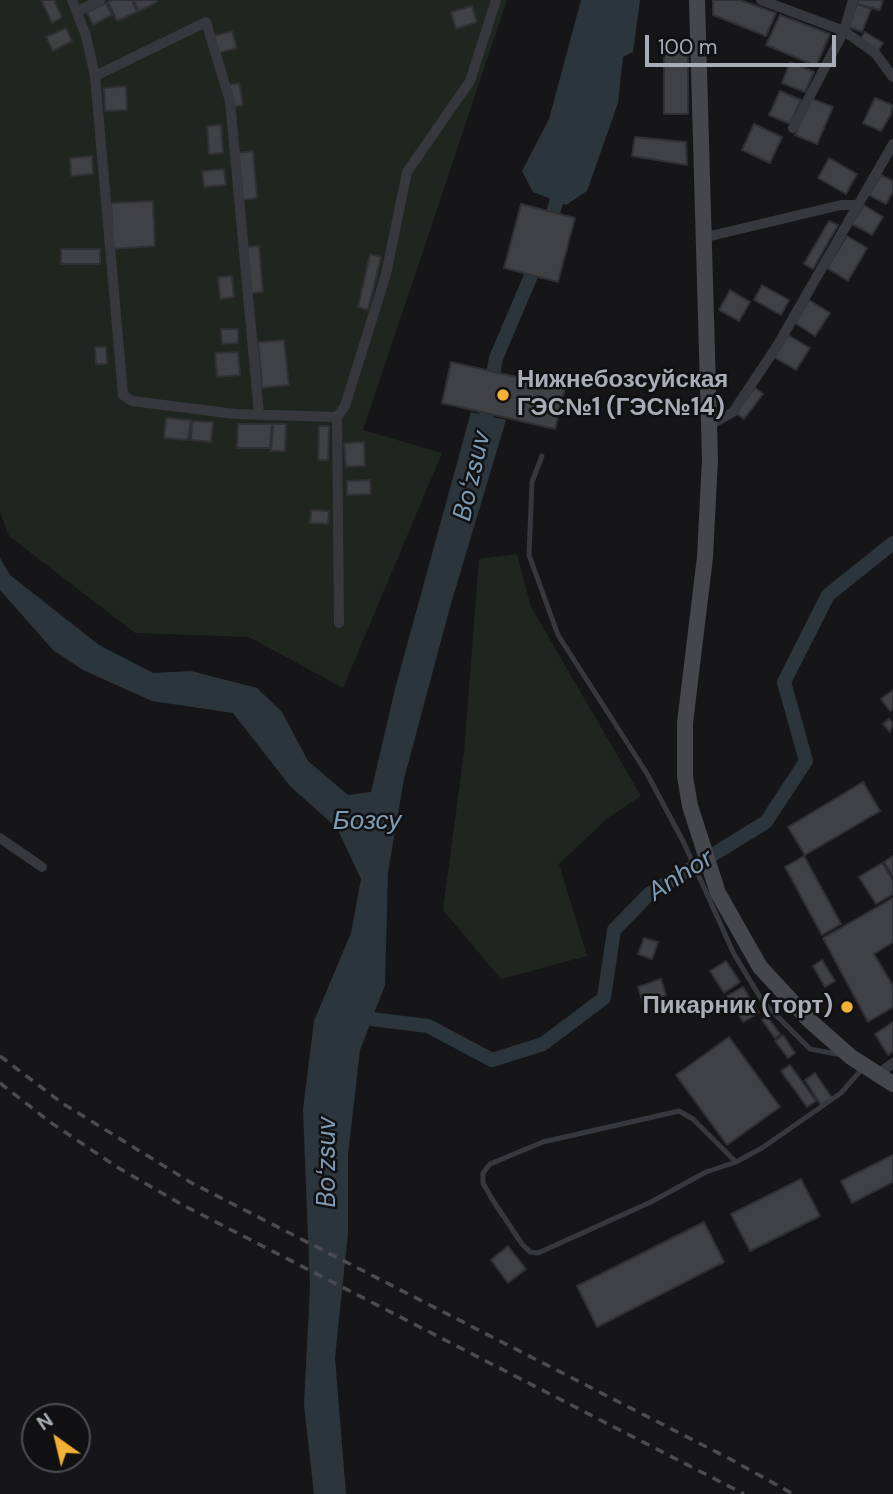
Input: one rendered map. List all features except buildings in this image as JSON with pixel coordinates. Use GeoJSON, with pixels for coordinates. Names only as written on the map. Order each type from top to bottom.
{"type":"FeatureCollection","features":[{"type":"Feature","properties":{"kind":"main road"},"geometry":{"type":"LineString","coordinates":[[697,0],[702,238],[710,425],[705,557],[684,749],[690,806],[713,896],[760,967],[784,996],[864,1065],[893,1084]]}},
{"type":"Feature","properties":{"kind":"street"},"geometry":{"type":"LineString","coordinates":[[72,0],[78,11],[95,76],[123,395],[132,401],[235,414],[337,417]]}},
{"type":"Feature","properties":{"kind":"street"},"geometry":{"type":"LineString","coordinates":[[78,11],[100,0]]}},
{"type":"Feature","properties":{"kind":"street"},"geometry":{"type":"LineString","coordinates":[[339,623],[337,417],[345,406],[386,274],[407,172],[470,81],[496,0]]}},
{"type":"Feature","properties":{"kind":"street"},"geometry":{"type":"LineString","coordinates":[[761,0],[844,31],[875,53],[893,77]]}},
{"type":"Feature","properties":{"kind":"street"},"geometry":{"type":"LineString","coordinates":[[793,128],[844,31],[853,0]]}},
{"type":"Feature","properties":{"kind":"street"},"geometry":{"type":"LineString","coordinates":[[95,76],[206,22],[230,101],[259,414]]}},
{"type":"Feature","properties":{"kind":"street"},"geometry":{"type":"LineString","coordinates":[[710,425],[733,412],[784,335],[893,144]]}},
{"type":"Feature","properties":{"kind":"street"},"geometry":{"type":"LineString","coordinates":[[702,238],[841,205],[858,205]]}},
{"type":"Feature","properties":{"kind":"street"},"geometry":{"type":"LineString","coordinates":[[0,838],[42,867]]}},
{"type":"Feature","properties":{"kind":"street"},"geometry":{"type":"LineString","coordinates":[[864,1065],[893,1063]]}},
{"type":"Feature","properties":{"kind":"lane"},"geometry":{"type":"LineString","coordinates":[[542,456],[532,482],[529,555],[558,635],[646,772],[713,896]]}},
{"type":"Feature","properties":{"kind":"lane"},"geometry":{"type":"LineString","coordinates":[[736,1162],[693,1119],[679,1111],[608,1125],[543,1142],[490,1164],[482,1172],[492,1199],[522,1244],[530,1252],[538,1253],[651,1202],[706,1172],[736,1162],[821,1109],[841,1093],[864,1065]]}},
{"type":"Feature","properties":{"kind":"shaded area"},"geometry":{"type":"Polygon","coordinates":[[[0,0],[507,0],[363,430],[442,453],[343,688],[249,637],[135,633],[9,536],[0,512],[0,0]]]}},
{"type":"Feature","properties":{"kind":"shaded area"},"geometry":{"type":"Polygon","coordinates":[[[517,554],[531,607],[641,796],[609,817],[559,864],[587,956],[501,979],[443,910],[464,752],[479,559],[517,554]]]}},
{"type":"Feature","properties":{"kind":"water"},"geometry":{"type":"Polygon","coordinates":[[[581,0],[640,0],[633,52],[623,57],[618,103],[587,191],[566,205],[533,192],[522,171],[549,119],[581,0]]]}},
{"type":"Feature","properties":{"kind":"water","name":"Бозсу"},"geometry":{"type":"Polygon","coordinates":[[[471,412],[506,420],[450,607],[404,779],[388,872],[385,985],[360,1050],[348,1155],[348,1233],[335,1358],[346,1494],[314,1494],[304,1405],[310,1287],[303,1109],[314,1021],[351,933],[361,879],[337,828],[290,786],[233,713],[152,701],[83,670],[53,650],[0,590],[0,558],[10,575],[99,645],[153,673],[191,671],[257,688],[282,712],[308,761],[348,795],[371,792],[396,685],[471,412]]]}},
{"type":"Feature","properties":{"kind":"waterway","name":"Boʻzsuv"},"geometry":{"type":"LineString","coordinates":[[549,228],[561,184]]}},
{"type":"Feature","properties":{"kind":"waterway","name":"Boʻzsuv"},"geometry":{"type":"LineString","coordinates":[[483,434],[496,358],[539,257]]}},
{"type":"Feature","properties":{"kind":"waterway","name":"Anhor"},"geometry":{"type":"LineString","coordinates":[[354,1017],[428,1026],[492,1060],[543,1044],[604,998],[614,930],[649,894],[766,822],[806,761],[784,682],[828,595],[893,543]]}},
{"type":"Feature","properties":{"kind":"railway"},"geometry":{"type":"LineString","coordinates":[[0,1056],[62,1103],[190,1182],[732,1460],[793,1494]]}},
{"type":"Feature","properties":{"kind":"railway"},"geometry":{"type":"LineString","coordinates":[[0,1083],[50,1122],[117,1167],[181,1204],[744,1494]]}},
{"type":"Feature","properties":{"kind":"place","name":"Нижнебозсуйская ГЭС№1 (ГЭС№14)"},"geometry":{"type":"Point","coordinates":[503,395]}},
{"type":"Feature","properties":{"kind":"place","name":"Пикарник (торт)"},"geometry":{"type":"Point","coordinates":[847,1007]}}]}
